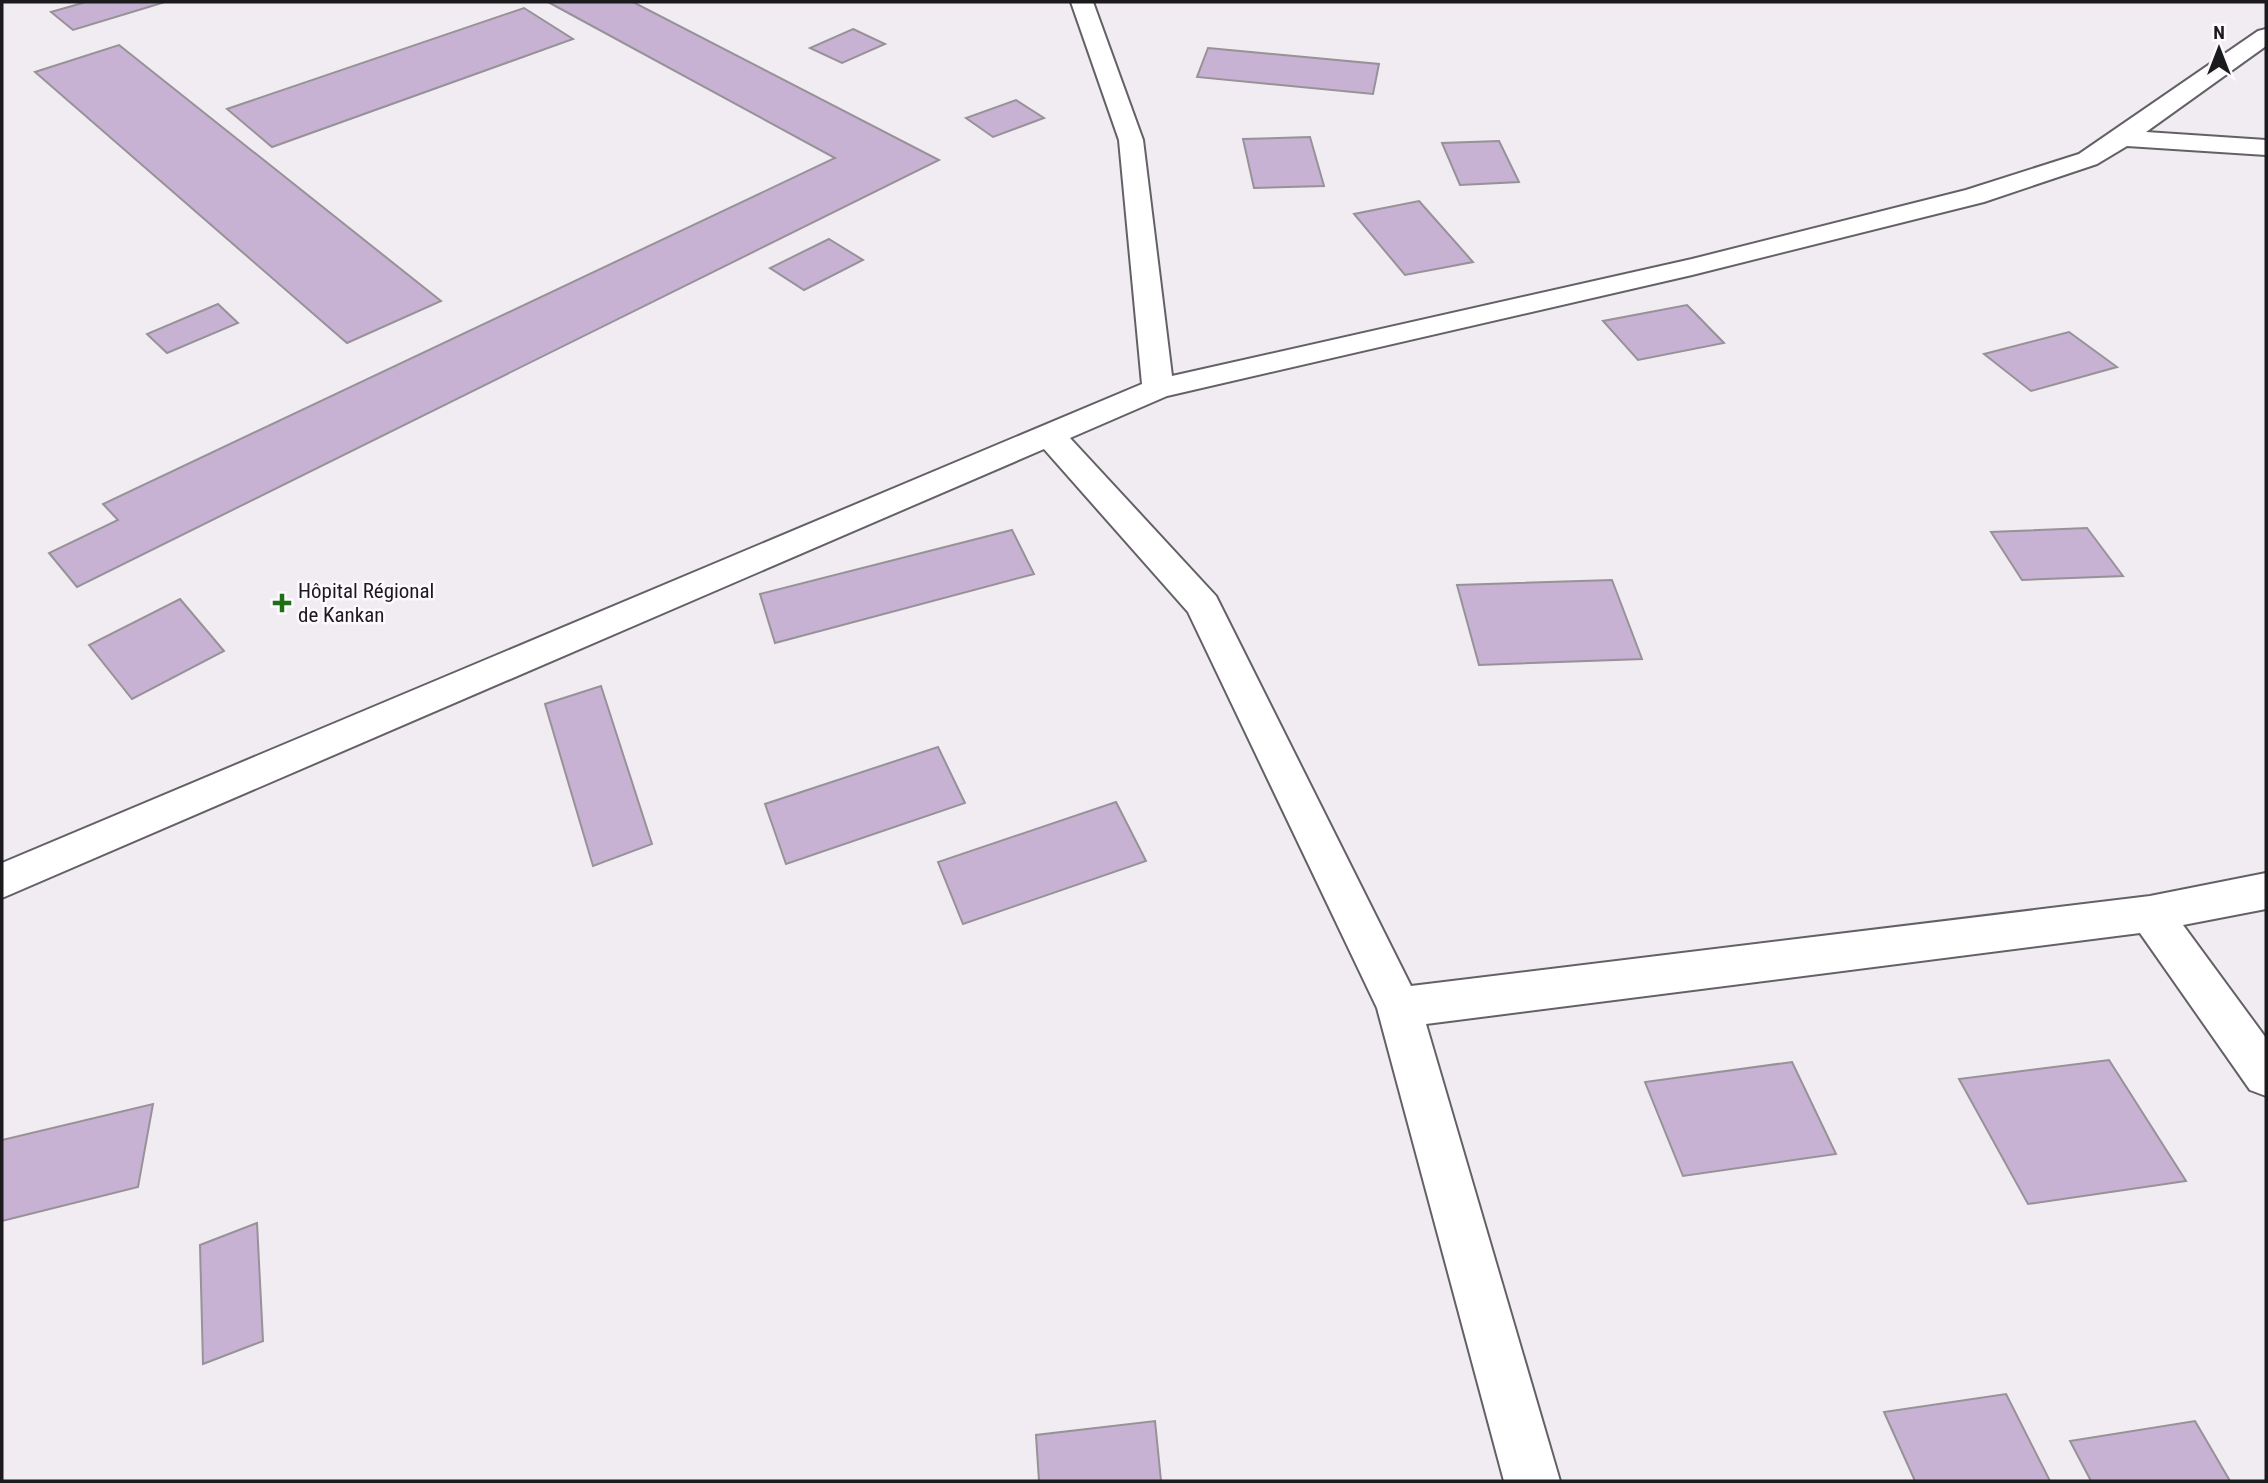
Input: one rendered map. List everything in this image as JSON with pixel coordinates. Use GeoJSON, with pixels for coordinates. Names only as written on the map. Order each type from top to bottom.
{"type":"FeatureCollection","features":[{"type":"Feature","properties":{"kind":"street"},"geometry":{"type":"LineString","coordinates":[[1082,2],[1131,140],[1158,389]]}},
{"type":"Feature","properties":{"kind":"street"},"geometry":{"type":"LineString","coordinates":[[2,881],[1158,389],[1692,267],[1975,196],[2088,159],[2266,36]]}},
{"type":"Feature","properties":{"kind":"street"},"geometry":{"type":"LineString","coordinates":[[2122,138],[2266,148]]}},
{"type":"Feature","properties":{"kind":"street"},"geometry":{"type":"LineString","coordinates":[[1049,435],[1203,604],[1399,1007],[1532,1481]]}},
{"type":"Feature","properties":{"kind":"street"},"geometry":{"type":"LineString","coordinates":[[1399,1007],[2150,914],[2266,891]]}},
{"type":"Feature","properties":{"kind":"street"},"geometry":{"type":"LineString","coordinates":[[2150,914],[2266,1075]]}},
{"type":"Feature","properties":{"kind":"building"},"geometry":{"type":"Polygon","coordinates":[[[86,2],[165,2],[73,30],[51,12],[86,2]]]}},
{"type":"Feature","properties":{"kind":"building"},"geometry":{"type":"Polygon","coordinates":[[[548,2],[633,2],[939,160],[77,587],[49,553],[118,520],[103,504],[835,158],[548,2]]]}},
{"type":"Feature","properties":{"kind":"building"},"geometry":{"type":"Polygon","coordinates":[[[524,8],[573,39],[272,147],[227,109],[524,8]]]}},
{"type":"Feature","properties":{"kind":"building"},"geometry":{"type":"Polygon","coordinates":[[[853,29],[885,44],[842,63],[810,48],[853,29]]]}},
{"type":"Feature","properties":{"kind":"building"},"geometry":{"type":"Polygon","coordinates":[[[119,45],[441,301],[347,343],[35,72],[119,45]]]}},
{"type":"Feature","properties":{"kind":"building"},"geometry":{"type":"Polygon","coordinates":[[[1208,48],[1379,64],[1373,94],[1197,77],[1208,48]]]}},
{"type":"Feature","properties":{"kind":"building"},"geometry":{"type":"Polygon","coordinates":[[[1016,100],[1044,118],[993,137],[966,118],[1016,100]]]}},
{"type":"Feature","properties":{"kind":"building"},"geometry":{"type":"Polygon","coordinates":[[[1310,137],[1324,186],[1254,188],[1243,139],[1310,137]]]}},
{"type":"Feature","properties":{"kind":"building"},"geometry":{"type":"Polygon","coordinates":[[[1499,141],[1519,182],[1460,185],[1442,143],[1499,141]]]}},
{"type":"Feature","properties":{"kind":"building"},"geometry":{"type":"Polygon","coordinates":[[[1419,201],[1473,262],[1405,275],[1354,214],[1419,201]]]}},
{"type":"Feature","properties":{"kind":"building"},"geometry":{"type":"Polygon","coordinates":[[[829,239],[863,260],[804,290],[770,268],[829,239]]]}},
{"type":"Feature","properties":{"kind":"building"},"geometry":{"type":"Polygon","coordinates":[[[218,304],[238,323],[167,353],[147,334],[218,304]]]}},
{"type":"Feature","properties":{"kind":"building"},"geometry":{"type":"Polygon","coordinates":[[[1687,305],[1724,343],[1638,360],[1603,321],[1687,305]]]}},
{"type":"Feature","properties":{"kind":"building"},"geometry":{"type":"Polygon","coordinates":[[[2069,332],[2117,367],[2031,391],[1984,354],[2069,332]]]}},
{"type":"Feature","properties":{"kind":"building"},"geometry":{"type":"Polygon","coordinates":[[[2087,528],[2123,576],[2022,580],[1991,532],[2087,528]]]}},
{"type":"Feature","properties":{"kind":"building"},"geometry":{"type":"Polygon","coordinates":[[[1012,530],[1034,574],[775,643],[760,594],[1012,530]]]}},
{"type":"Feature","properties":{"kind":"building"},"geometry":{"type":"Polygon","coordinates":[[[1612,580],[1642,659],[1479,665],[1457,585],[1612,580]]]}},
{"type":"Feature","properties":{"kind":"building"},"geometry":{"type":"Polygon","coordinates":[[[180,599],[224,651],[132,699],[89,645],[180,599]]]}},
{"type":"Feature","properties":{"kind":"building"},"geometry":{"type":"Polygon","coordinates":[[[601,686],[652,844],[593,866],[545,704],[601,686]]]}},
{"type":"Feature","properties":{"kind":"building"},"geometry":{"type":"Polygon","coordinates":[[[938,747],[965,803],[786,864],[765,804],[938,747]]]}},
{"type":"Feature","properties":{"kind":"building"},"geometry":{"type":"Polygon","coordinates":[[[1116,802],[1146,861],[963,924],[938,862],[1116,802]]]}},
{"type":"Feature","properties":{"kind":"building"},"geometry":{"type":"Polygon","coordinates":[[[2109,1060],[2186,1181],[2028,1204],[1959,1079],[2109,1060]]]}},
{"type":"Feature","properties":{"kind":"building"},"geometry":{"type":"Polygon","coordinates":[[[1792,1062],[1836,1154],[1683,1176],[1645,1082],[1792,1062]]]}},
{"type":"Feature","properties":{"kind":"building"},"geometry":{"type":"Polygon","coordinates":[[[153,1104],[138,1187],[2,1221],[2,1140],[153,1104]]]}},
{"type":"Feature","properties":{"kind":"building"},"geometry":{"type":"Polygon","coordinates":[[[257,1223],[263,1341],[203,1364],[200,1245],[257,1223]]]}},
{"type":"Feature","properties":{"kind":"building"},"geometry":{"type":"Polygon","coordinates":[[[2006,1394],[2050,1481],[1915,1481],[1884,1412],[2006,1394]]]}},
{"type":"Feature","properties":{"kind":"building"},"geometry":{"type":"Polygon","coordinates":[[[1155,1421],[1161,1481],[1039,1481],[1036,1435],[1155,1421]]]}},
{"type":"Feature","properties":{"kind":"building"},"geometry":{"type":"Polygon","coordinates":[[[2195,1421],[2230,1481],[2091,1481],[2070,1441],[2195,1421]]]}},
{"type":"Feature","properties":{"kind":"place","name":"Hôpital Régional de Kankan"},"geometry":{"type":"Point","coordinates":[282,603]}}]}
